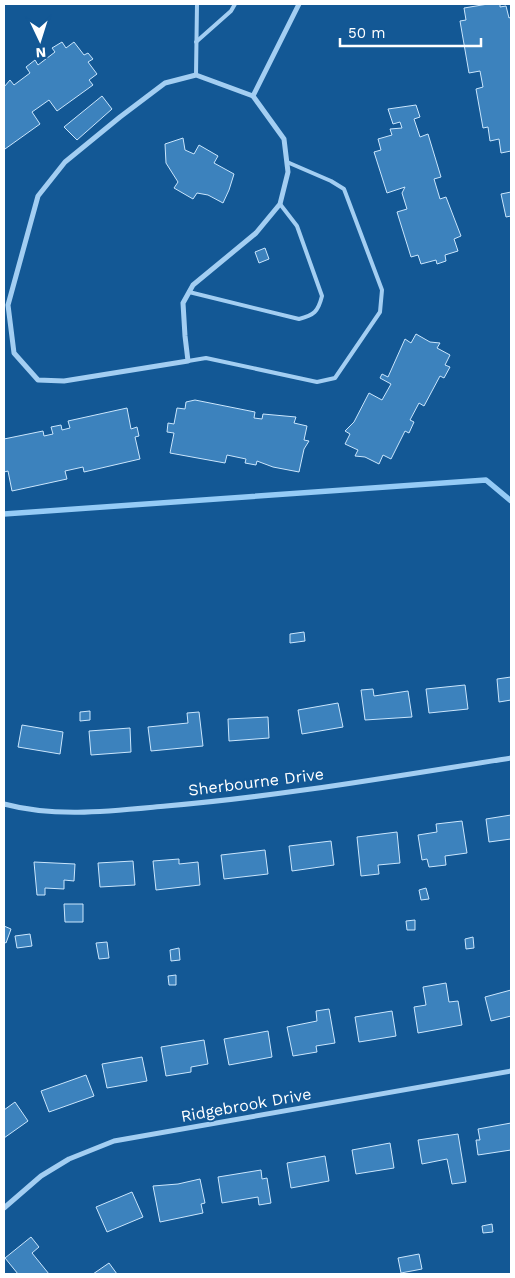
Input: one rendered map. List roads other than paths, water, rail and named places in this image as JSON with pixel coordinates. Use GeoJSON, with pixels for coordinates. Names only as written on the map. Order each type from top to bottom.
{"type":"FeatureCollection","features":[{"type":"Feature","properties":{"kind":"street"},"geometry":{"type":"LineString","coordinates":[[253,96],[299,4]]}},
{"type":"Feature","properties":{"kind":"street"},"geometry":{"type":"LineString","coordinates":[[196,75],[253,96],[284,140],[288,172],[280,204],[256,233],[193,284],[183,303],[184,336],[188,361],[64,381],[38,380],[14,353],[8,305],[38,196],[65,162],[165,83],[196,75]]}},
{"type":"Feature","properties":{"kind":"street","name":"Sherbourne Drive"},"geometry":{"type":"LineString","coordinates":[[4,804],[38,810],[77,812],[200,803],[511,758]]}},
{"type":"Feature","properties":{"kind":"street","name":"Ridgebrook Drive"},"geometry":{"type":"LineString","coordinates":[[4,1208],[41,1176],[69,1159],[114,1141],[511,1072]]}},
{"type":"Feature","properties":{"kind":"lane"},"geometry":{"type":"LineString","coordinates":[[196,75],[197,4]]}},
{"type":"Feature","properties":{"kind":"lane"},"geometry":{"type":"LineString","coordinates":[[196,42],[232,11],[235,4]]}},
{"type":"Feature","properties":{"kind":"lane"},"geometry":{"type":"LineString","coordinates":[[188,361],[206,358],[318,382],[335,378],[380,312],[382,290],[344,189],[331,181],[286,162]]}},
{"type":"Feature","properties":{"kind":"lane"},"geometry":{"type":"LineString","coordinates":[[189,292],[298,319],[311,315],[319,307],[322,296],[297,226],[280,204]]}},
{"type":"Feature","properties":{"kind":"waterway"},"geometry":{"type":"LineString","coordinates":[[4,514],[486,480],[511,501]]}}]}
